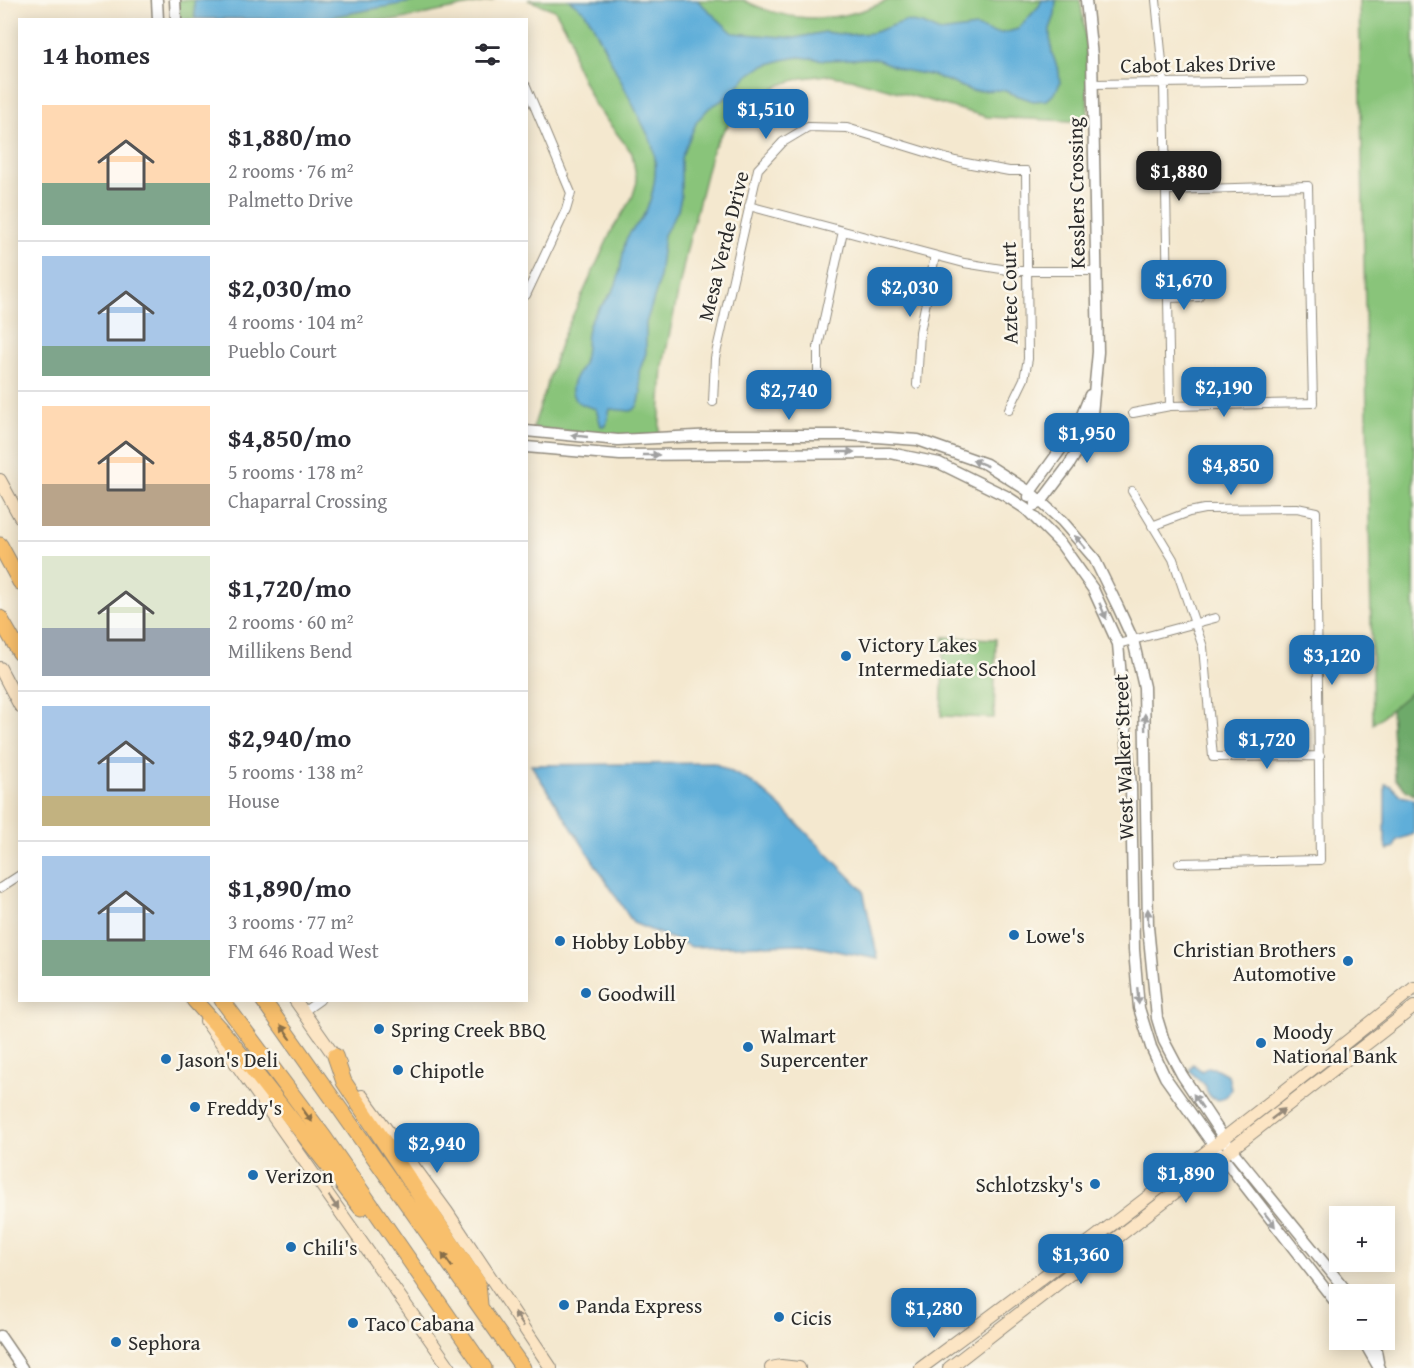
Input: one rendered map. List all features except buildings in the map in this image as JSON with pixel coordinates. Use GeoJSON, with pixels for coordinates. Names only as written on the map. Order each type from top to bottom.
{"type":"FeatureCollection","features":[{"type":"Feature","properties":{"kind":"highway"},"geometry":{"type":"LineString","coordinates":[[0,545],[18,578]]}},
{"type":"Feature","properties":{"kind":"highway"},"geometry":{"type":"LineString","coordinates":[[0,618],[18,650]]}},
{"type":"Feature","properties":{"kind":"highway"},"geometry":{"type":"LineString","coordinates":[[195,1002],[228,1038],[311,1142],[393,1251],[444,1310]]}},
{"type":"Feature","properties":{"kind":"highway"},"geometry":{"type":"LineString","coordinates":[[223,1002],[324,1137],[484,1368]]}},
{"type":"Feature","properties":{"kind":"highway"},"geometry":{"type":"LineString","coordinates":[[264,1002],[523,1368]]}},
{"type":"Feature","properties":{"kind":"highway"},"geometry":{"type":"LineString","coordinates":[[334,1056],[344,1082],[478,1283],[480,1308]]}},
{"type":"Feature","properties":{"kind":"main road"},"geometry":{"type":"LineString","coordinates":[[0,480],[18,513]]}},
{"type":"Feature","properties":{"kind":"main road"},"geometry":{"type":"LineString","coordinates":[[0,668],[18,702]]}},
{"type":"Feature","properties":{"kind":"main road"},"geometry":{"type":"LineString","coordinates":[[921,1368],[1019,1296],[1322,1063],[1414,988]]}},
{"type":"Feature","properties":{"kind":"main road"},"geometry":{"type":"LineString","coordinates":[[194,1002],[450,1368]]}},
{"type":"Feature","properties":{"kind":"main road"},"geometry":{"type":"LineString","coordinates":[[296,1002],[374,1114],[447,1212],[551,1368]]}},
{"type":"Feature","properties":{"kind":"main road"},"geometry":{"type":"LineString","coordinates":[[949,1368],[1414,1007]]}},
{"type":"Feature","properties":{"kind":"main road"},"geometry":{"type":"LineString","coordinates":[[771,1368],[780,1366],[799,1368]]}},
{"type":"Feature","properties":{"kind":"street"},"geometry":{"type":"LineString","coordinates":[[157,0],[158,18]]}},
{"type":"Feature","properties":{"kind":"street"},"geometry":{"type":"LineString","coordinates":[[175,0],[176,18]]}},
{"type":"Feature","properties":{"kind":"street","name":"Kesslers Crossing"},"geometry":{"type":"LineString","coordinates":[[1026,509],[1041,502],[1069,465],[1084,440],[1092,414],[1098,352],[1093,84],[1086,0]]}},
{"type":"Feature","properties":{"kind":"street"},"geometry":{"type":"LineString","coordinates":[[1156,0],[1164,83],[1170,406]]}},
{"type":"Feature","properties":{"kind":"street","name":"Cabot Lakes Drive"},"geometry":{"type":"LineString","coordinates":[[1093,84],[1304,81]]}},
{"type":"Feature","properties":{"kind":"street"},"geometry":{"type":"LineString","coordinates":[[528,91],[571,193],[566,210],[528,291]]}},
{"type":"Feature","properties":{"kind":"street","name":"Mesa Verde Drive"},"geometry":{"type":"LineString","coordinates":[[713,402],[715,358],[758,169],[783,142],[808,127],[847,128],[955,161],[1009,171],[1026,171]]}},
{"type":"Feature","properties":{"kind":"street","name":"Aztec Court"},"geometry":{"type":"LineString","coordinates":[[1009,410],[1024,379],[1028,359],[1026,171]]}},
{"type":"Feature","properties":{"kind":"street"},"geometry":{"type":"LineString","coordinates":[[1133,413],[1170,406],[1313,404],[1308,186],[1166,190]]}},
{"type":"Feature","properties":{"kind":"street"},"geometry":{"type":"LineString","coordinates":[[749,206],[964,263],[1014,271],[1096,271]]}},
{"type":"Feature","properties":{"kind":"street"},"geometry":{"type":"LineString","coordinates":[[818,376],[818,347],[843,231]]}},
{"type":"Feature","properties":{"kind":"street"},"geometry":{"type":"LineString","coordinates":[[917,385],[920,332],[935,256]]}},
{"type":"Feature","properties":{"kind":"street"},"geometry":{"type":"LineString","coordinates":[[1168,298],[1199,297]]}},
{"type":"Feature","properties":{"kind":"street","name":"Kesslers Crossing"},"geometry":{"type":"LineString","coordinates":[[1026,509],[1030,492],[1078,425],[1094,386]]}},
{"type":"Feature","properties":{"kind":"street","name":"West Walker Street"},"geometry":{"type":"LineString","coordinates":[[528,431],[618,440],[726,435],[847,435],[918,441],[986,464],[1030,492],[1062,521],[1094,558],[1133,640],[1144,687],[1148,927],[1156,1018],[1164,1041],[1218,1142]]}},
{"type":"Feature","properties":{"kind":"street","name":"West Walker Street"},"geometry":{"type":"LineString","coordinates":[[528,447],[620,454],[890,453],[939,463],[1006,496],[1026,509],[1061,544],[1094,589],[1118,644],[1131,786],[1134,951],[1139,1008],[1151,1047],[1165,1077],[1218,1142],[1329,1293]]}},
{"type":"Feature","properties":{"kind":"street"},"geometry":{"type":"LineString","coordinates":[[1132,491],[1173,559],[1203,647],[1213,757],[1320,756]]}},
{"type":"Feature","properties":{"kind":"street"},"geometry":{"type":"LineString","coordinates":[[1152,526],[1189,512],[1204,509],[1296,508],[1316,512],[1320,860],[1179,863]]}},
{"type":"Feature","properties":{"kind":"street"},"geometry":{"type":"LineString","coordinates":[[1118,644],[1215,618]]}},
{"type":"Feature","properties":{"kind":"street"},"geometry":{"type":"LineString","coordinates":[[0,888],[18,876]]}},
{"type":"Feature","properties":{"kind":"street"},"geometry":{"type":"LineString","coordinates":[[303,1012],[318,1002]]}},
{"type":"Feature","properties":{"kind":"street","name":"West Walker Street"},"geometry":{"type":"LineString","coordinates":[[1226,1153],[1340,1284]]}},
{"type":"Feature","properties":{"kind":"street"},"geometry":{"type":"LineString","coordinates":[[0,1336],[22,1368]]}},
{"type":"Feature","properties":{"kind":"street"},"geometry":{"type":"LineString","coordinates":[[1369,1350],[1379,1368]]}},
{"type":"Feature","properties":{"kind":"street"},"geometry":{"type":"LineString","coordinates":[[1376,1350],[1379,1368]]}},
{"type":"Feature","properties":{"kind":"green space"},"geometry":{"type":"Polygon","coordinates":[[[178,0],[494,0],[408,18],[179,18],[178,0]]]}},
{"type":"Feature","properties":{"kind":"green space"},"geometry":{"type":"Polygon","coordinates":[[[528,0],[743,0],[780,14],[816,18],[852,13],[889,0],[1080,0],[1086,45],[1088,122],[987,117],[856,80],[827,75],[802,78],[780,85],[737,114],[712,151],[687,249],[663,366],[659,436],[621,437],[533,428],[561,341],[612,230],[632,198],[637,182],[632,153],[594,104],[574,61],[571,37],[555,10],[528,0]]]}},
{"type":"Feature","properties":{"kind":"green space"},"geometry":{"type":"Polygon","coordinates":[[[1359,0],[1414,0],[1414,690],[1373,724],[1359,0]]]}},
{"type":"Feature","properties":{"kind":"green space"},"geometry":{"type":"Polygon","coordinates":[[[944,637],[996,639],[994,718],[941,716],[944,637]]]}},
{"type":"Feature","properties":{"kind":"green space"},"geometry":{"type":"Polygon","coordinates":[[[1414,690],[1414,795],[1395,779],[1391,709],[1414,690]]]}},
{"type":"Feature","properties":{"kind":"water"},"geometry":{"type":"Polygon","coordinates":[[[194,0],[422,0],[324,18],[195,18],[194,0]]]}},
{"type":"Feature","properties":{"kind":"water"},"geometry":{"type":"Polygon","coordinates":[[[569,0],[697,0],[733,33],[795,38],[825,32],[847,35],[872,33],[905,21],[922,24],[940,32],[976,27],[994,33],[1004,33],[1018,29],[1042,0],[1056,0],[1050,37],[1060,83],[1055,93],[1047,100],[1033,101],[1002,90],[972,91],[935,76],[903,70],[874,58],[826,60],[799,57],[761,67],[746,77],[728,97],[709,108],[697,121],[681,158],[681,197],[678,210],[664,235],[658,286],[646,323],[646,353],[639,372],[641,392],[639,403],[631,411],[610,409],[606,426],[601,426],[596,409],[575,400],[572,384],[582,366],[590,322],[614,289],[619,277],[626,240],[642,218],[650,200],[655,179],[655,158],[650,139],[591,21],[583,10],[569,0]]]}},
{"type":"Feature","properties":{"kind":"water"},"geometry":{"type":"Polygon","coordinates":[[[714,763],[753,783],[779,805],[863,890],[878,959],[801,944],[692,947],[633,923],[531,765],[714,763]]]}},
{"type":"Feature","properties":{"kind":"water"},"geometry":{"type":"Polygon","coordinates":[[[1385,784],[1391,786],[1401,796],[1414,799],[1414,834],[1397,840],[1394,848],[1388,850],[1385,843],[1385,784]]]}},
{"type":"Feature","properties":{"kind":"water"},"geometry":{"type":"Polygon","coordinates":[[[1193,1064],[1202,1071],[1208,1067],[1228,1075],[1231,1089],[1227,1096],[1217,1100],[1211,1097],[1204,1084],[1190,1070],[1193,1064]]]}},
{"type":"Feature","properties":{"kind":"place","name":"Victory Lakes Intermediate School"},"geometry":{"type":"Point","coordinates":[846,656]}},
{"type":"Feature","properties":{"kind":"place","name":"Lowe's"},"geometry":{"type":"Point","coordinates":[1014,935]}},
{"type":"Feature","properties":{"kind":"place","name":"Hobby Lobby"},"geometry":{"type":"Point","coordinates":[560,941]}},
{"type":"Feature","properties":{"kind":"place","name":"Christian Brothers Automotive"},"geometry":{"type":"Point","coordinates":[1348,961]}},
{"type":"Feature","properties":{"kind":"place","name":"Goodwill"},"geometry":{"type":"Point","coordinates":[586,993]}},
{"type":"Feature","properties":{"kind":"place","name":"Spring Creek BBQ"},"geometry":{"type":"Point","coordinates":[379,1029]}},
{"type":"Feature","properties":{"kind":"place","name":"Moody National Bank"},"geometry":{"type":"Point","coordinates":[1261,1043]}},
{"type":"Feature","properties":{"kind":"place","name":"Walmart Supercenter"},"geometry":{"type":"Point","coordinates":[748,1047]}},
{"type":"Feature","properties":{"kind":"place","name":"Jason's Deli"},"geometry":{"type":"Point","coordinates":[166,1059]}},
{"type":"Feature","properties":{"kind":"place","name":"Chipotle"},"geometry":{"type":"Point","coordinates":[398,1070]}},
{"type":"Feature","properties":{"kind":"place","name":"Freddy's"},"geometry":{"type":"Point","coordinates":[195,1107]}},
{"type":"Feature","properties":{"kind":"place","name":"Verizon"},"geometry":{"type":"Point","coordinates":[253,1175]}},
{"type":"Feature","properties":{"kind":"place","name":"Schlotzsky's"},"geometry":{"type":"Point","coordinates":[1095,1184]}},
{"type":"Feature","properties":{"kind":"place","name":"Chili's"},"geometry":{"type":"Point","coordinates":[291,1247]}},
{"type":"Feature","properties":{"kind":"place","name":"Panda Express"},"geometry":{"type":"Point","coordinates":[564,1305]}},
{"type":"Feature","properties":{"kind":"place","name":"Cicis"},"geometry":{"type":"Point","coordinates":[779,1317]}},
{"type":"Feature","properties":{"kind":"place","name":"Taco Cabana"},"geometry":{"type":"Point","coordinates":[353,1323]}},
{"type":"Feature","properties":{"kind":"place","name":"Sephora"},"geometry":{"type":"Point","coordinates":[116,1342]}}]}
